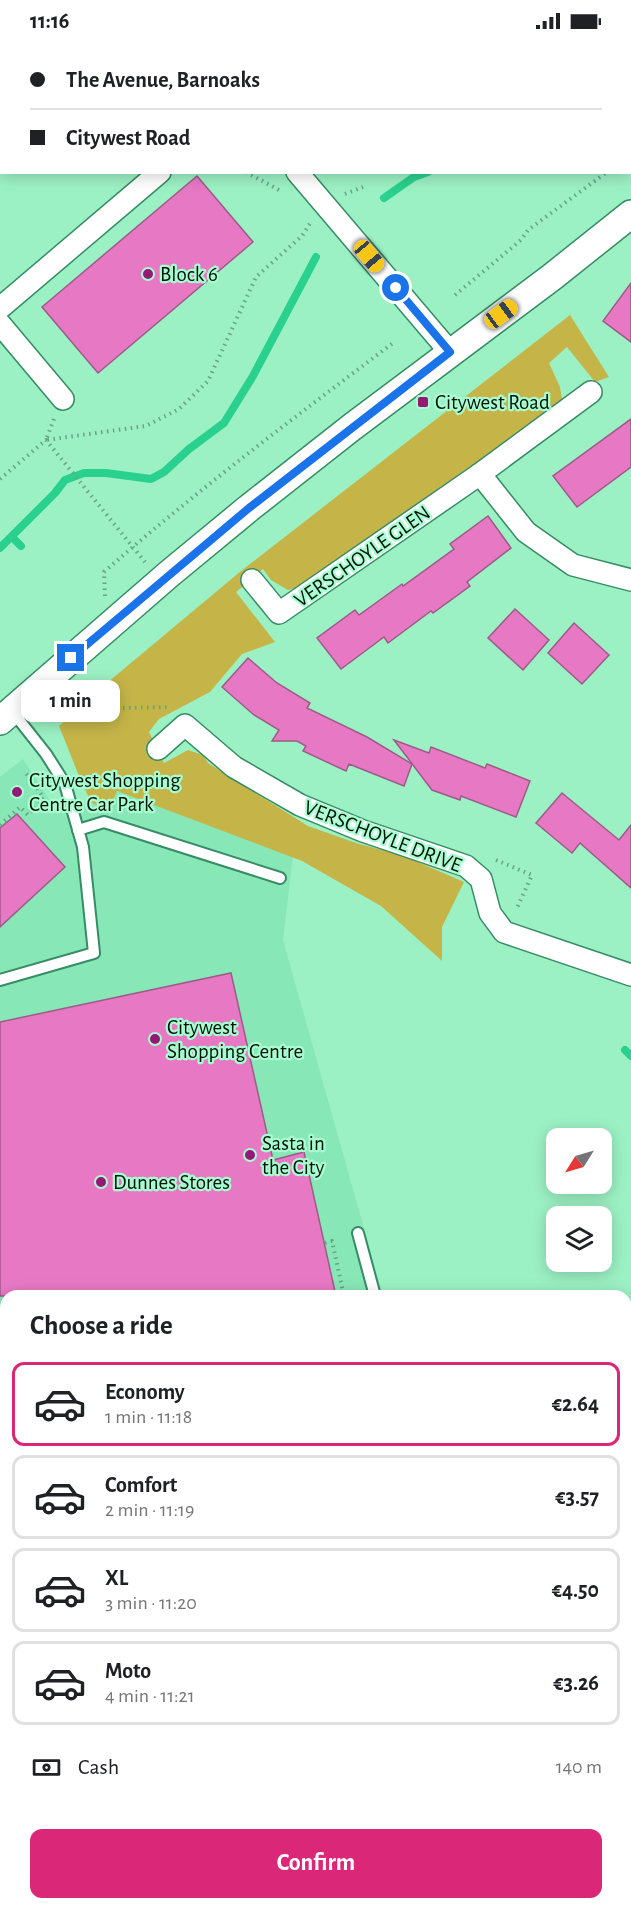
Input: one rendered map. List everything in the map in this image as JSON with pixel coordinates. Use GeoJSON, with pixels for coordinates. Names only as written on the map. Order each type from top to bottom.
{"type":"FeatureCollection","features":[{"type":"Feature","properties":{"kind":"street"},"geometry":{"type":"LineString","coordinates":[[0,308],[158,174]]}},
{"type":"Feature","properties":{"kind":"street"},"geometry":{"type":"LineString","coordinates":[[306,176],[328,208],[450,352]]}},
{"type":"Feature","properties":{"kind":"street"},"geometry":{"type":"LineString","coordinates":[[6,716],[161,581],[258,501],[631,214]]}},
{"type":"Feature","properties":{"kind":"street"},"geometry":{"type":"LineString","coordinates":[[0,324],[63,399]]}},
{"type":"Feature","properties":{"kind":"street","name":"VERSCHOYLE GLEN"},"geometry":{"type":"LineString","coordinates":[[252,580],[279,613],[480,474],[591,392]]}},
{"type":"Feature","properties":{"kind":"street"},"geometry":{"type":"LineString","coordinates":[[480,474],[526,532],[573,565],[631,580]]}},
{"type":"Feature","properties":{"kind":"street","name":"VERSCHOYLE DRIVE"},"geometry":{"type":"LineString","coordinates":[[158,749],[185,725],[234,767],[300,805],[363,831],[466,866],[481,879],[490,913],[504,932],[631,975]]}},
{"type":"Feature","properties":{"kind":"lane"},"geometry":{"type":"LineString","coordinates":[[0,980],[94,953],[83,848],[65,784],[46,754],[6,716]]}},
{"type":"Feature","properties":{"kind":"lane"},"geometry":{"type":"LineString","coordinates":[[78,830],[104,822],[279,878]]}},
{"type":"Feature","properties":{"kind":"lane"},"geometry":{"type":"LineString","coordinates":[[358,1233],[373,1290]]}},
{"type":"Feature","properties":{"kind":"path"},"geometry":{"type":"LineString","coordinates":[[250,174],[286,193]]}},
{"type":"Feature","properties":{"kind":"path"},"geometry":{"type":"LineString","coordinates":[[455,295],[521,240],[528,230],[604,174]]}},
{"type":"Feature","properties":{"kind":"path"},"geometry":{"type":"LineString","coordinates":[[46,440],[146,426],[179,409],[208,381],[256,277],[302,236],[311,222],[347,192],[363,187]]}},
{"type":"Feature","properties":{"kind":"path"},"geometry":{"type":"LineString","coordinates":[[305,215],[311,222]]}},
{"type":"Feature","properties":{"kind":"path"},"geometry":{"type":"LineString","coordinates":[[104,572],[274,434],[393,343]]}},
{"type":"Feature","properties":{"kind":"path"},"geometry":{"type":"LineString","coordinates":[[0,479],[46,440],[63,399]]}},
{"type":"Feature","properties":{"kind":"path"},"geometry":{"type":"LineString","coordinates":[[46,440],[161,581]]}},
{"type":"Feature","properties":{"kind":"path"},"geometry":{"type":"LineString","coordinates":[[0,825],[20,807],[28,815],[44,798],[25,772]]}},
{"type":"Feature","properties":{"kind":"path"},"geometry":{"type":"LineString","coordinates":[[325,1243],[332,1241],[343,1290]]}},
{"type":"Feature","properties":{"kind":"shaded area"},"geometry":{"type":"Polygon","coordinates":[[[570,315],[609,377],[595,382],[567,347],[549,363],[560,387],[562,399],[555,406],[305,585],[288,590],[271,580],[263,569],[236,592],[275,642],[242,654],[210,692],[159,719],[149,732],[164,763],[188,750],[203,755],[208,763],[308,826],[356,843],[404,856],[464,882],[442,927],[442,961],[381,906],[302,861],[117,791],[108,812],[91,802],[59,726],[89,698],[241,571],[570,315]]]}},
{"type":"Feature","properties":{"kind":"shaded area","name":"Citywest Shopping Centre"},"geometry":{"type":"Polygon","coordinates":[[[23,759],[49,799],[91,802],[108,811],[117,791],[293,856],[283,940],[381,1290],[0,1290],[0,777],[23,759]]]}},
{"type":"Feature","properties":{"kind":"building","name":"Block 6"},"geometry":{"type":"Polygon","coordinates":[[[197,176],[253,242],[98,373],[42,307],[197,176]]]}},
{"type":"Feature","properties":{"kind":"building"},"geometry":{"type":"Polygon","coordinates":[[[631,283],[631,342],[603,321],[631,283]]]}},
{"type":"Feature","properties":{"kind":"building"},"geometry":{"type":"Polygon","coordinates":[[[631,419],[631,467],[577,507],[553,476],[631,419]]]}},
{"type":"Feature","properties":{"kind":"building"},"geometry":{"type":"Polygon","coordinates":[[[488,516],[511,548],[467,582],[470,586],[433,613],[431,611],[388,643],[384,637],[341,669],[317,638],[355,610],[359,615],[402,584],[403,586],[454,549],[450,544],[488,516]]]}},
{"type":"Feature","properties":{"kind":"building"},"geometry":{"type":"Polygon","coordinates":[[[515,609],[549,640],[523,670],[488,638],[515,609]]]}},
{"type":"Feature","properties":{"kind":"building"},"geometry":{"type":"Polygon","coordinates":[[[574,623],[609,655],[582,684],[548,653],[574,623]]]}},
{"type":"Feature","properties":{"kind":"building"},"geometry":{"type":"Polygon","coordinates":[[[248,658],[277,683],[310,703],[307,708],[367,737],[412,764],[404,786],[349,764],[346,771],[303,751],[306,746],[297,741],[272,741],[279,730],[254,715],[222,687],[248,658]]]}},
{"type":"Feature","properties":{"kind":"building"},"geometry":{"type":"Polygon","coordinates":[[[394,740],[429,753],[431,747],[485,768],[487,764],[530,781],[516,817],[461,796],[460,800],[432,790],[394,740]]]}},
{"type":"Feature","properties":{"kind":"building"},"geometry":{"type":"Polygon","coordinates":[[[562,793],[619,840],[631,825],[631,888],[580,843],[572,853],[536,823],[562,793]]]}},
{"type":"Feature","properties":{"kind":"building"},"geometry":{"type":"Polygon","coordinates":[[[17,814],[65,867],[0,927],[0,828],[17,814]]]}},
{"type":"Feature","properties":{"kind":"building"},"geometry":{"type":"Polygon","coordinates":[[[231,973],[273,1160],[304,1152],[335,1290],[0,1290],[0,1022],[231,973]]]}},
{"type":"Feature","properties":{"kind":"waterway"},"geometry":{"type":"LineString","coordinates":[[384,198],[414,177],[422,174]]}},
{"type":"Feature","properties":{"kind":"waterway"},"geometry":{"type":"LineString","coordinates":[[0,548],[65,480],[84,473],[106,473],[151,479],[164,472],[189,449],[224,423],[253,376],[316,257]]}},
{"type":"Feature","properties":{"kind":"waterway"},"geometry":{"type":"LineString","coordinates":[[12,537],[21,546]]}},
{"type":"Feature","properties":{"kind":"waterway"},"geometry":{"type":"LineString","coordinates":[[625,1050],[631,1056]]}},
{"type":"Feature","properties":{"kind":"place","name":"Block 6"},"geometry":{"type":"Point","coordinates":[148,274]}},
{"type":"Feature","properties":{"kind":"place","name":"Citywest Road"},"geometry":{"type":"Point","coordinates":[423,402]}},
{"type":"Feature","properties":{"kind":"place","name":"Citywest Shopping Centre Car Park"},"geometry":{"type":"Point","coordinates":[17,792]}},
{"type":"Feature","properties":{"kind":"place","name":"Citywest Shopping Centre"},"geometry":{"type":"Point","coordinates":[155,1039]}},
{"type":"Feature","properties":{"kind":"place","name":"Sasta in the City"},"geometry":{"type":"Point","coordinates":[250,1155]}},
{"type":"Feature","properties":{"kind":"place","name":"Dunnes Stores"},"geometry":{"type":"Point","coordinates":[101,1182]}},
{"type":"Feature","properties":{"kind":"route"},"geometry":{"type":"LineString","coordinates":[[71,658],[249,508],[450,352],[396,288]]}}]}
